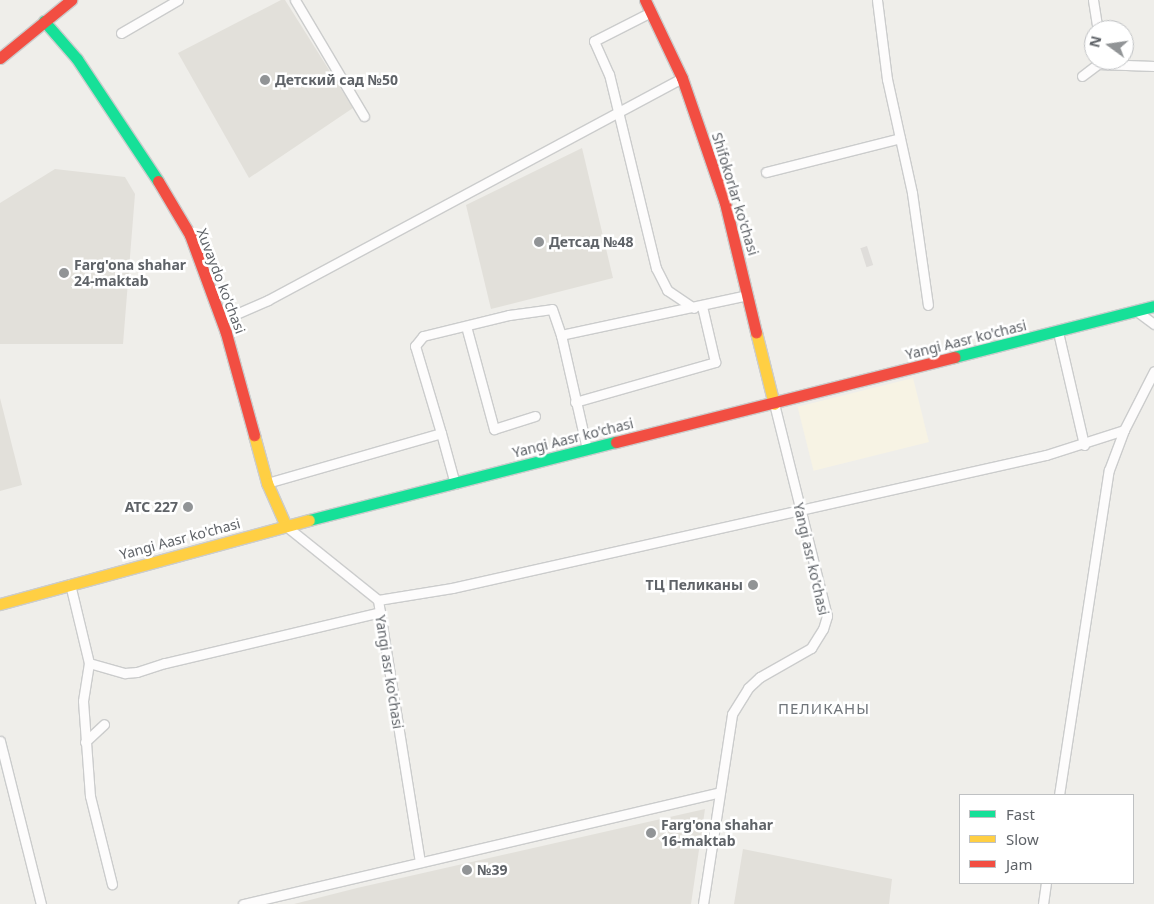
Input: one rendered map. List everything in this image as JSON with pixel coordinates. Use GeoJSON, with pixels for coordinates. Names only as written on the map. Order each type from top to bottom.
{"type":"FeatureCollection","features":[{"type":"Feature","properties":{"kind":"main road","name":"Shifokorlar ko'chasi"},"geometry":{"type":"LineString","coordinates":[[645,0],[682,78],[724,203],[774,404]]}},
{"type":"Feature","properties":{"kind":"main road"},"geometry":{"type":"LineString","coordinates":[[0,58],[66,1]]}},
{"type":"Feature","properties":{"kind":"main road","name":"Xuvaydo ko'chasi"},"geometry":{"type":"LineString","coordinates":[[44,21],[77,60],[152,171],[190,235],[222,320],[267,483],[286,526]]}},
{"type":"Feature","properties":{"kind":"main road","name":"Yangi Aasr ko'chasi"},"geometry":{"type":"LineString","coordinates":[[0,604],[286,526],[1138,312],[1154,306]]}},
{"type":"Feature","properties":{"kind":"street"},"geometry":{"type":"LineString","coordinates":[[121,33],[178,0]]}},
{"type":"Feature","properties":{"kind":"street"},"geometry":{"type":"LineString","coordinates":[[295,0],[364,116]]}},
{"type":"Feature","properties":{"kind":"street"},"geometry":{"type":"LineString","coordinates":[[877,0],[887,79],[912,193],[928,305]]}},
{"type":"Feature","properties":{"kind":"street"},"geometry":{"type":"LineString","coordinates":[[1093,0],[1096,20]]}},
{"type":"Feature","properties":{"kind":"street"},"geometry":{"type":"LineString","coordinates":[[575,402],[715,362],[698,307],[667,290],[656,268],[609,74],[594,41],[651,12]]}},
{"type":"Feature","properties":{"kind":"street"},"geometry":{"type":"LineString","coordinates":[[1134,65],[1154,66]]}},
{"type":"Feature","properties":{"kind":"street"},"geometry":{"type":"LineString","coordinates":[[1082,76],[1089,70]]}},
{"type":"Feature","properties":{"kind":"street"},"geometry":{"type":"LineString","coordinates":[[222,320],[268,300],[682,78]]}},
{"type":"Feature","properties":{"kind":"street"},"geometry":{"type":"LineString","coordinates":[[766,172],[900,138]]}},
{"type":"Feature","properties":{"kind":"street"},"geometry":{"type":"LineString","coordinates":[[561,335],[698,307],[747,294]]}},
{"type":"Feature","properties":{"kind":"street"},"geometry":{"type":"LineString","coordinates":[[455,484],[415,346],[423,336],[509,315],[552,309],[561,335],[587,449]]}},
{"type":"Feature","properties":{"kind":"street"},"geometry":{"type":"LineString","coordinates":[[1138,312],[1154,324]]}},
{"type":"Feature","properties":{"kind":"street"},"geometry":{"type":"LineString","coordinates":[[466,326],[494,430],[535,416]]}},
{"type":"Feature","properties":{"kind":"street"},"geometry":{"type":"LineString","coordinates":[[1058,332],[1084,445]]}},
{"type":"Feature","properties":{"kind":"street"},"geometry":{"type":"LineString","coordinates":[[1060,794],[1104,490],[1124,430],[1154,371]]}},
{"type":"Feature","properties":{"kind":"street","name":"Yangi asr ko'chasi"},"geometry":{"type":"LineString","coordinates":[[703,904],[732,714],[740,699],[760,677],[811,648],[823,629],[827,616],[774,404]]}},
{"type":"Feature","properties":{"kind":"street"},"geometry":{"type":"LineString","coordinates":[[378,600],[469,584],[1084,445],[1124,430]]}},
{"type":"Feature","properties":{"kind":"street"},"geometry":{"type":"LineString","coordinates":[[267,483],[441,433]]}},
{"type":"Feature","properties":{"kind":"street","name":"Yangi asr ko'chasi"},"geometry":{"type":"LineString","coordinates":[[286,526],[378,600],[420,861]]}},
{"type":"Feature","properties":{"kind":"street"},"geometry":{"type":"LineString","coordinates":[[70,584],[88,663],[83,701],[90,796],[112,884]]}},
{"type":"Feature","properties":{"kind":"street"},"geometry":{"type":"LineString","coordinates":[[88,663],[125,672],[137,672],[165,662],[380,612]]}},
{"type":"Feature","properties":{"kind":"street"},"geometry":{"type":"LineString","coordinates":[[85,742],[104,724]]}},
{"type":"Feature","properties":{"kind":"street"},"geometry":{"type":"LineString","coordinates":[[0,741],[41,904]]}},
{"type":"Feature","properties":{"kind":"street"},"geometry":{"type":"LineString","coordinates":[[243,904],[719,792]]}},
{"type":"Feature","properties":{"kind":"street"},"geometry":{"type":"LineString","coordinates":[[1043,904],[1046,884]]}},
{"type":"Feature","properties":{"kind":"shaded area","name":"Детский сад №50"},"geometry":{"type":"Polygon","coordinates":[[[281,0],[285,0],[353,108],[249,178],[178,53],[281,0]]]}},
{"type":"Feature","properties":{"kind":"shaded area","name":"Детсад №48"},"geometry":{"type":"Polygon","coordinates":[[[582,148],[613,278],[491,309],[466,205],[582,148]]]}},
{"type":"Feature","properties":{"kind":"shaded area","name":"Farg'ona shahar 24-maktab"},"geometry":{"type":"Polygon","coordinates":[[[55,169],[125,177],[135,194],[123,344],[0,344],[0,203],[55,169]]]}},
{"type":"Feature","properties":{"kind":"shaded area"},"geometry":{"type":"Polygon","coordinates":[[[867,246],[873,265],[867,267],[860,248],[867,246]]]}},
{"type":"Feature","properties":{"kind":"shaded area"},"geometry":{"type":"Polygon","coordinates":[[[913,378],[929,442],[814,471],[798,407],[913,378]]]}},
{"type":"Feature","properties":{"kind":"shaded area"},"geometry":{"type":"Polygon","coordinates":[[[0,398],[22,485],[0,491],[0,398]]]}},
{"type":"Feature","properties":{"kind":"shaded area","name":"Farg'ona shahar 16-maktab"},"geometry":{"type":"Polygon","coordinates":[[[705,809],[691,904],[294,904],[357,888],[705,809]]]}},
{"type":"Feature","properties":{"kind":"shaded area"},"geometry":{"type":"Polygon","coordinates":[[[743,849],[892,879],[889,904],[734,904],[743,849]]]}},
{"type":"Feature","properties":{"kind":"traffic: fast"},"geometry":{"type":"LineString","coordinates":[[44,21],[77,59],[158,181]]}},
{"type":"Feature","properties":{"kind":"traffic: fast"},"geometry":{"type":"LineString","coordinates":[[954,357],[1154,306]]}},
{"type":"Feature","properties":{"kind":"traffic: fast"},"geometry":{"type":"LineString","coordinates":[[309,520],[616,442]]}},
{"type":"Feature","properties":{"kind":"traffic: slow"},"geometry":{"type":"LineString","coordinates":[[756,332],[774,404]]}},
{"type":"Feature","properties":{"kind":"traffic: slow"},"geometry":{"type":"LineString","coordinates":[[254,435],[267,483],[286,526]]}},
{"type":"Feature","properties":{"kind":"traffic: slow"},"geometry":{"type":"LineString","coordinates":[[0,604],[309,520]]}},
{"type":"Feature","properties":{"kind":"traffic: jam"},"geometry":{"type":"LineString","coordinates":[[0,58],[71,0]]}},
{"type":"Feature","properties":{"kind":"traffic: jam"},"geometry":{"type":"LineString","coordinates":[[645,0],[682,78],[725,203],[756,332]]}},
{"type":"Feature","properties":{"kind":"traffic: jam"},"geometry":{"type":"LineString","coordinates":[[158,181],[190,235],[226,333],[254,435]]}},
{"type":"Feature","properties":{"kind":"traffic: jam"},"geometry":{"type":"LineString","coordinates":[[616,442],[954,357]]}},
{"type":"Feature","properties":{"kind":"place","name":"Детский сад №50"},"geometry":{"type":"Point","coordinates":[265,80]}},
{"type":"Feature","properties":{"kind":"place","name":"Детсад №48"},"geometry":{"type":"Point","coordinates":[539,242]}},
{"type":"Feature","properties":{"kind":"place","name":"Farg'ona shahar 24-maktab"},"geometry":{"type":"Point","coordinates":[64,273]}},
{"type":"Feature","properties":{"kind":"place","name":"АТС 227"},"geometry":{"type":"Point","coordinates":[188,507]}},
{"type":"Feature","properties":{"kind":"place","name":"ТЦ Пеликаны"},"geometry":{"type":"Point","coordinates":[753,585]}},
{"type":"Feature","properties":{"kind":"place","name":"Farg'ona shahar 16-maktab"},"geometry":{"type":"Point","coordinates":[651,833]}},
{"type":"Feature","properties":{"kind":"place","name":"№39"},"geometry":{"type":"Point","coordinates":[467,870]}},
{"type":"Feature","properties":{"kind":"district","name":"ПЕЛИКАНЫ"},"geometry":{"type":"Point","coordinates":[824,709]}}]}
